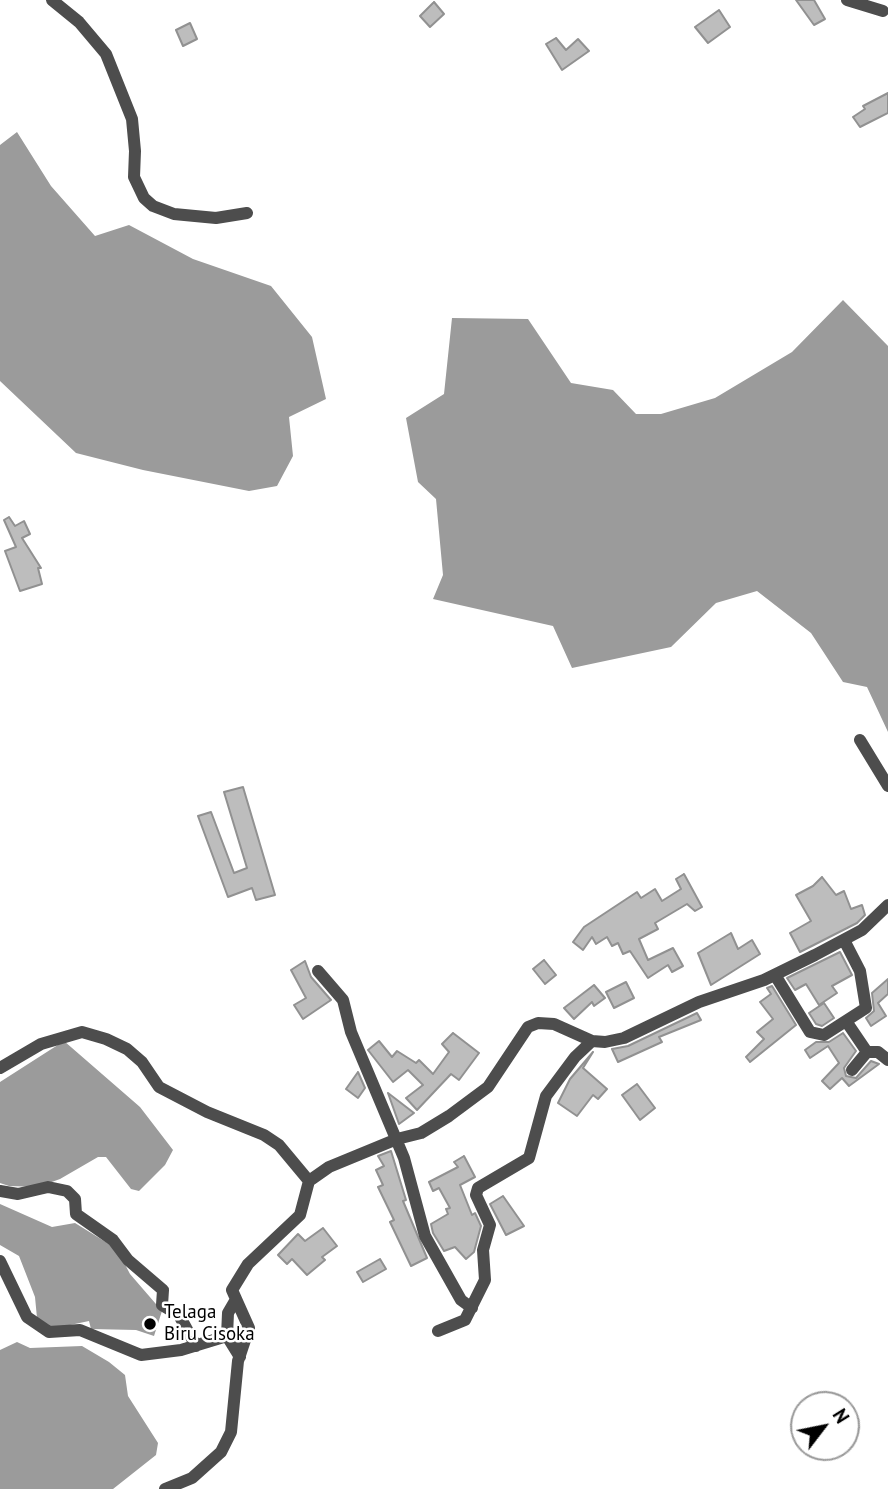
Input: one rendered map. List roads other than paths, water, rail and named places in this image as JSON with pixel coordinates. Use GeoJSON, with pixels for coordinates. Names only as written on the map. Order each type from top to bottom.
{"type":"FeatureCollection","features":[{"type":"Feature","properties":{"kind":"street"},"geometry":{"type":"LineString","coordinates":[[52,0],[79,22],[106,54],[132,119],[134,177],[144,198],[153,206],[174,214],[216,218],[247,213]]}},
{"type":"Feature","properties":{"kind":"street"},"geometry":{"type":"LineString","coordinates":[[847,0],[886,11]]}},
{"type":"Feature","properties":{"kind":"street"},"geometry":{"type":"LineString","coordinates":[[860,740],[888,786]]}},
{"type":"Feature","properties":{"kind":"street"},"geometry":{"type":"LineString","coordinates":[[165,1489],[192,1478],[221,1452],[231,1432],[240,1357],[249,1328],[232,1290],[247,1264],[300,1215],[309,1181],[329,1167],[397,1139],[421,1133],[488,1087],[528,1027],[538,1023],[554,1024],[592,1041],[605,1042],[624,1038],[699,1002],[775,975],[862,930],[888,905]]}},
{"type":"Feature","properties":{"kind":"street"},"geometry":{"type":"LineString","coordinates":[[775,975],[810,1031],[824,1035],[866,1008],[856,957],[844,940]]}},
{"type":"Feature","properties":{"kind":"street"},"geometry":{"type":"LineString","coordinates":[[318,971],[343,1000],[351,1032],[397,1139],[425,1236],[457,1293],[472,1308]]}},
{"type":"Feature","properties":{"kind":"street"},"geometry":{"type":"LineString","coordinates":[[846,1021],[867,1052]]}},
{"type":"Feature","properties":{"kind":"street"},"geometry":{"type":"LineString","coordinates":[[0,1068],[41,1044],[82,1032],[106,1039],[127,1049],[142,1062],[159,1087],[279,1145],[309,1181]]}},
{"type":"Feature","properties":{"kind":"street"},"geometry":{"type":"LineString","coordinates":[[438,1331],[465,1320],[485,1280],[483,1250],[490,1232],[476,1191],[528,1158],[545,1096],[575,1057],[592,1041]]}},
{"type":"Feature","properties":{"kind":"street"},"geometry":{"type":"LineString","coordinates":[[867,1052],[878,1052],[888,1060]]}},
{"type":"Feature","properties":{"kind":"street"},"geometry":{"type":"LineString","coordinates":[[852,1070],[867,1052]]}},
{"type":"Feature","properties":{"kind":"street"},"geometry":{"type":"LineString","coordinates":[[0,1191],[18,1194],[48,1187],[67,1191],[75,1199],[76,1214],[113,1240],[128,1260],[163,1290],[162,1305],[179,1315],[196,1346]]}},
{"type":"Feature","properties":{"kind":"street"},"geometry":{"type":"LineString","coordinates":[[0,1261],[27,1317],[49,1332],[80,1330],[141,1355],[196,1346],[227,1336]]}},
{"type":"Feature","properties":{"kind":"street"},"geometry":{"type":"LineString","coordinates":[[235,1301],[228,1313],[227,1336],[240,1357]]}},
{"type":"Feature","properties":{"kind":"street"},"geometry":{"type":"LineString","coordinates":[[192,1478],[200,1489]]}},
{"type":"Feature","properties":{"kind":"place","name":"Telaga Biru Cisoka"},"geometry":{"type":"Point","coordinates":[150,1324]}}]}
